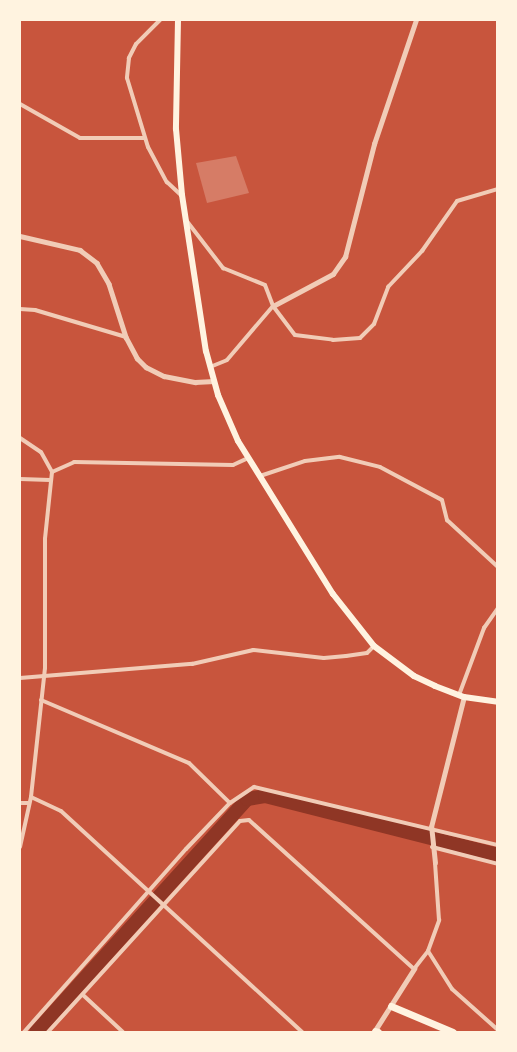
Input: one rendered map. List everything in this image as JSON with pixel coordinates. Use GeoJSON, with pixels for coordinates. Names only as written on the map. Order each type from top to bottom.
{"type":"FeatureCollection","features":[{"type":"Feature","properties":{"kind":"highway"},"geometry":{"type":"LineString","coordinates":[[391,1006],[453,1032]]}},
{"type":"Feature","properties":{"kind":"main road"},"geometry":{"type":"LineString","coordinates":[[178,20],[176,129],[182,195],[210,367],[246,459],[344,611],[374,646],[414,676],[462,697],[498,702]]}},
{"type":"Feature","properties":{"kind":"street"},"geometry":{"type":"LineString","coordinates":[[160,20],[136,44],[127,68],[144,138],[167,182],[182,195]]}},
{"type":"Feature","properties":{"kind":"street"},"geometry":{"type":"LineString","coordinates":[[210,367],[227,360],[273,306],[333,274],[345,257],[374,144],[416,20]]}},
{"type":"Feature","properties":{"kind":"street"},"geometry":{"type":"LineString","coordinates":[[20,104],[80,138],[144,138]]}},
{"type":"Feature","properties":{"kind":"street"},"geometry":{"type":"LineString","coordinates":[[186,220],[223,268],[264,285],[273,306],[295,335],[304,338],[360,338],[374,324],[388,287],[422,251],[451,208],[467,196],[498,189]]}},
{"type":"Feature","properties":{"kind":"street"},"geometry":{"type":"LineString","coordinates":[[20,236],[80,250],[97,263],[109,284],[126,337],[137,358],[155,373],[195,382],[214,381]]}},
{"type":"Feature","properties":{"kind":"street"},"geometry":{"type":"LineString","coordinates":[[20,309],[35,310],[126,337]]}},
{"type":"Feature","properties":{"kind":"street"},"geometry":{"type":"LineString","coordinates":[[20,438],[41,452],[52,472],[45,539],[44,676],[31,796],[20,847]]}},
{"type":"Feature","properties":{"kind":"street"},"geometry":{"type":"LineString","coordinates":[[258,477],[305,461],[340,457],[380,467],[442,500],[447,519],[498,567]]}},
{"type":"Feature","properties":{"kind":"street"},"geometry":{"type":"LineString","coordinates":[[52,472],[74,462],[232,465],[246,459]]}},
{"type":"Feature","properties":{"kind":"street"},"geometry":{"type":"LineString","coordinates":[[20,479],[50,480]]}},
{"type":"Feature","properties":{"kind":"street"},"geometry":{"type":"LineString","coordinates":[[375,1032],[414,969],[428,951],[439,920],[431,829],[462,697],[484,628],[498,608]]}},
{"type":"Feature","properties":{"kind":"street"},"geometry":{"type":"LineString","coordinates":[[20,678],[192,664],[253,650],[324,658],[367,653],[374,646]]}},
{"type":"Feature","properties":{"kind":"street"},"geometry":{"type":"LineString","coordinates":[[41,700],[189,763],[230,803]]}},
{"type":"Feature","properties":{"kind":"street"},"geometry":{"type":"LineString","coordinates":[[24,1032],[150,896],[230,803],[254,787],[498,845]]}},
{"type":"Feature","properties":{"kind":"street"},"geometry":{"type":"LineString","coordinates":[[31,796],[61,811],[150,896],[303,1032]]}},
{"type":"Feature","properties":{"kind":"street"},"geometry":{"type":"LineString","coordinates":[[20,803],[28,803]]}},
{"type":"Feature","properties":{"kind":"street"},"geometry":{"type":"LineString","coordinates":[[48,1032],[161,904],[240,821],[249,820],[414,969]]}},
{"type":"Feature","properties":{"kind":"street"},"geometry":{"type":"LineString","coordinates":[[432,846],[498,864]]}},
{"type":"Feature","properties":{"kind":"street"},"geometry":{"type":"LineString","coordinates":[[428,951],[452,989],[498,1030]]}},
{"type":"Feature","properties":{"kind":"street"},"geometry":{"type":"LineString","coordinates":[[82,996],[123,1032]]}},
{"type":"Feature","properties":{"kind":"building"},"geometry":{"type":"Polygon","coordinates":[[[236,156],[249,193],[207,203],[196,163],[236,156]]]}},
{"type":"Feature","properties":{"kind":"waterway"},"geometry":{"type":"LineString","coordinates":[[36,1032],[247,799],[265,796],[498,855]]}}]}
